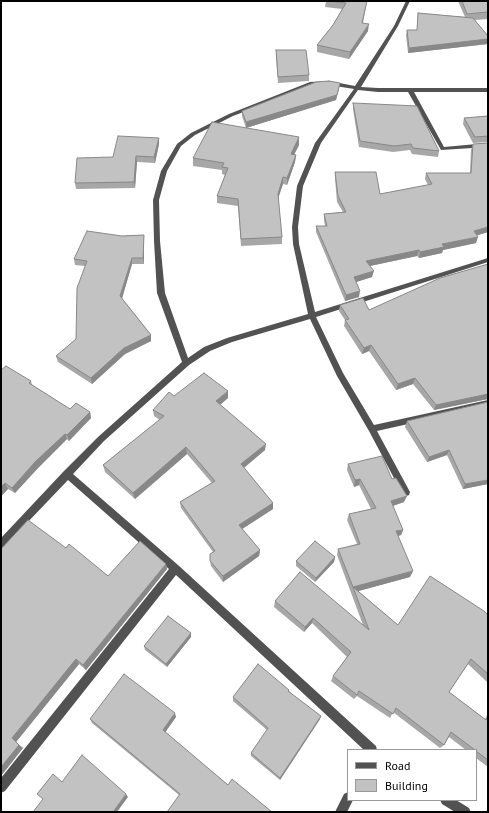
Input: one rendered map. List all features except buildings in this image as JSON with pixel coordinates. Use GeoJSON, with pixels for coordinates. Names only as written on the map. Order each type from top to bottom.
{"type":"FeatureCollection","features":[{"type":"Feature","properties":{"kind":"street"},"geometry":{"type":"LineString","coordinates":[[406,492],[340,374],[312,316],[295,227],[300,186],[318,144],[357,88],[396,26],[408,1]]}},
{"type":"Feature","properties":{"kind":"street"},"geometry":{"type":"LineString","coordinates":[[186,363],[161,294],[157,241],[156,200],[164,171],[179,145],[193,134],[231,115],[300,86],[320,83],[357,88],[488,90]]}},
{"type":"Feature","properties":{"kind":"street"},"geometry":{"type":"LineString","coordinates":[[410,90],[440,147],[488,145]]}},
{"type":"Feature","properties":{"kind":"street"},"geometry":{"type":"LineString","coordinates":[[1,544],[101,440],[186,363],[207,349],[230,340],[312,316],[488,260]]}},
{"type":"Feature","properties":{"kind":"street"},"geometry":{"type":"LineString","coordinates":[[372,429],[488,403]]}},
{"type":"Feature","properties":{"kind":"street"},"geometry":{"type":"LineString","coordinates":[[67,474],[175,568],[371,749]]}},
{"type":"Feature","properties":{"kind":"street"},"geometry":{"type":"LineString","coordinates":[[1,787],[175,568]]}},
{"type":"Feature","properties":{"kind":"street"},"geometry":{"type":"LineString","coordinates":[[341,812],[347,800]]}},
{"type":"Feature","properties":{"kind":"street"},"geometry":{"type":"LineString","coordinates":[[448,801],[465,812]]}}]}
